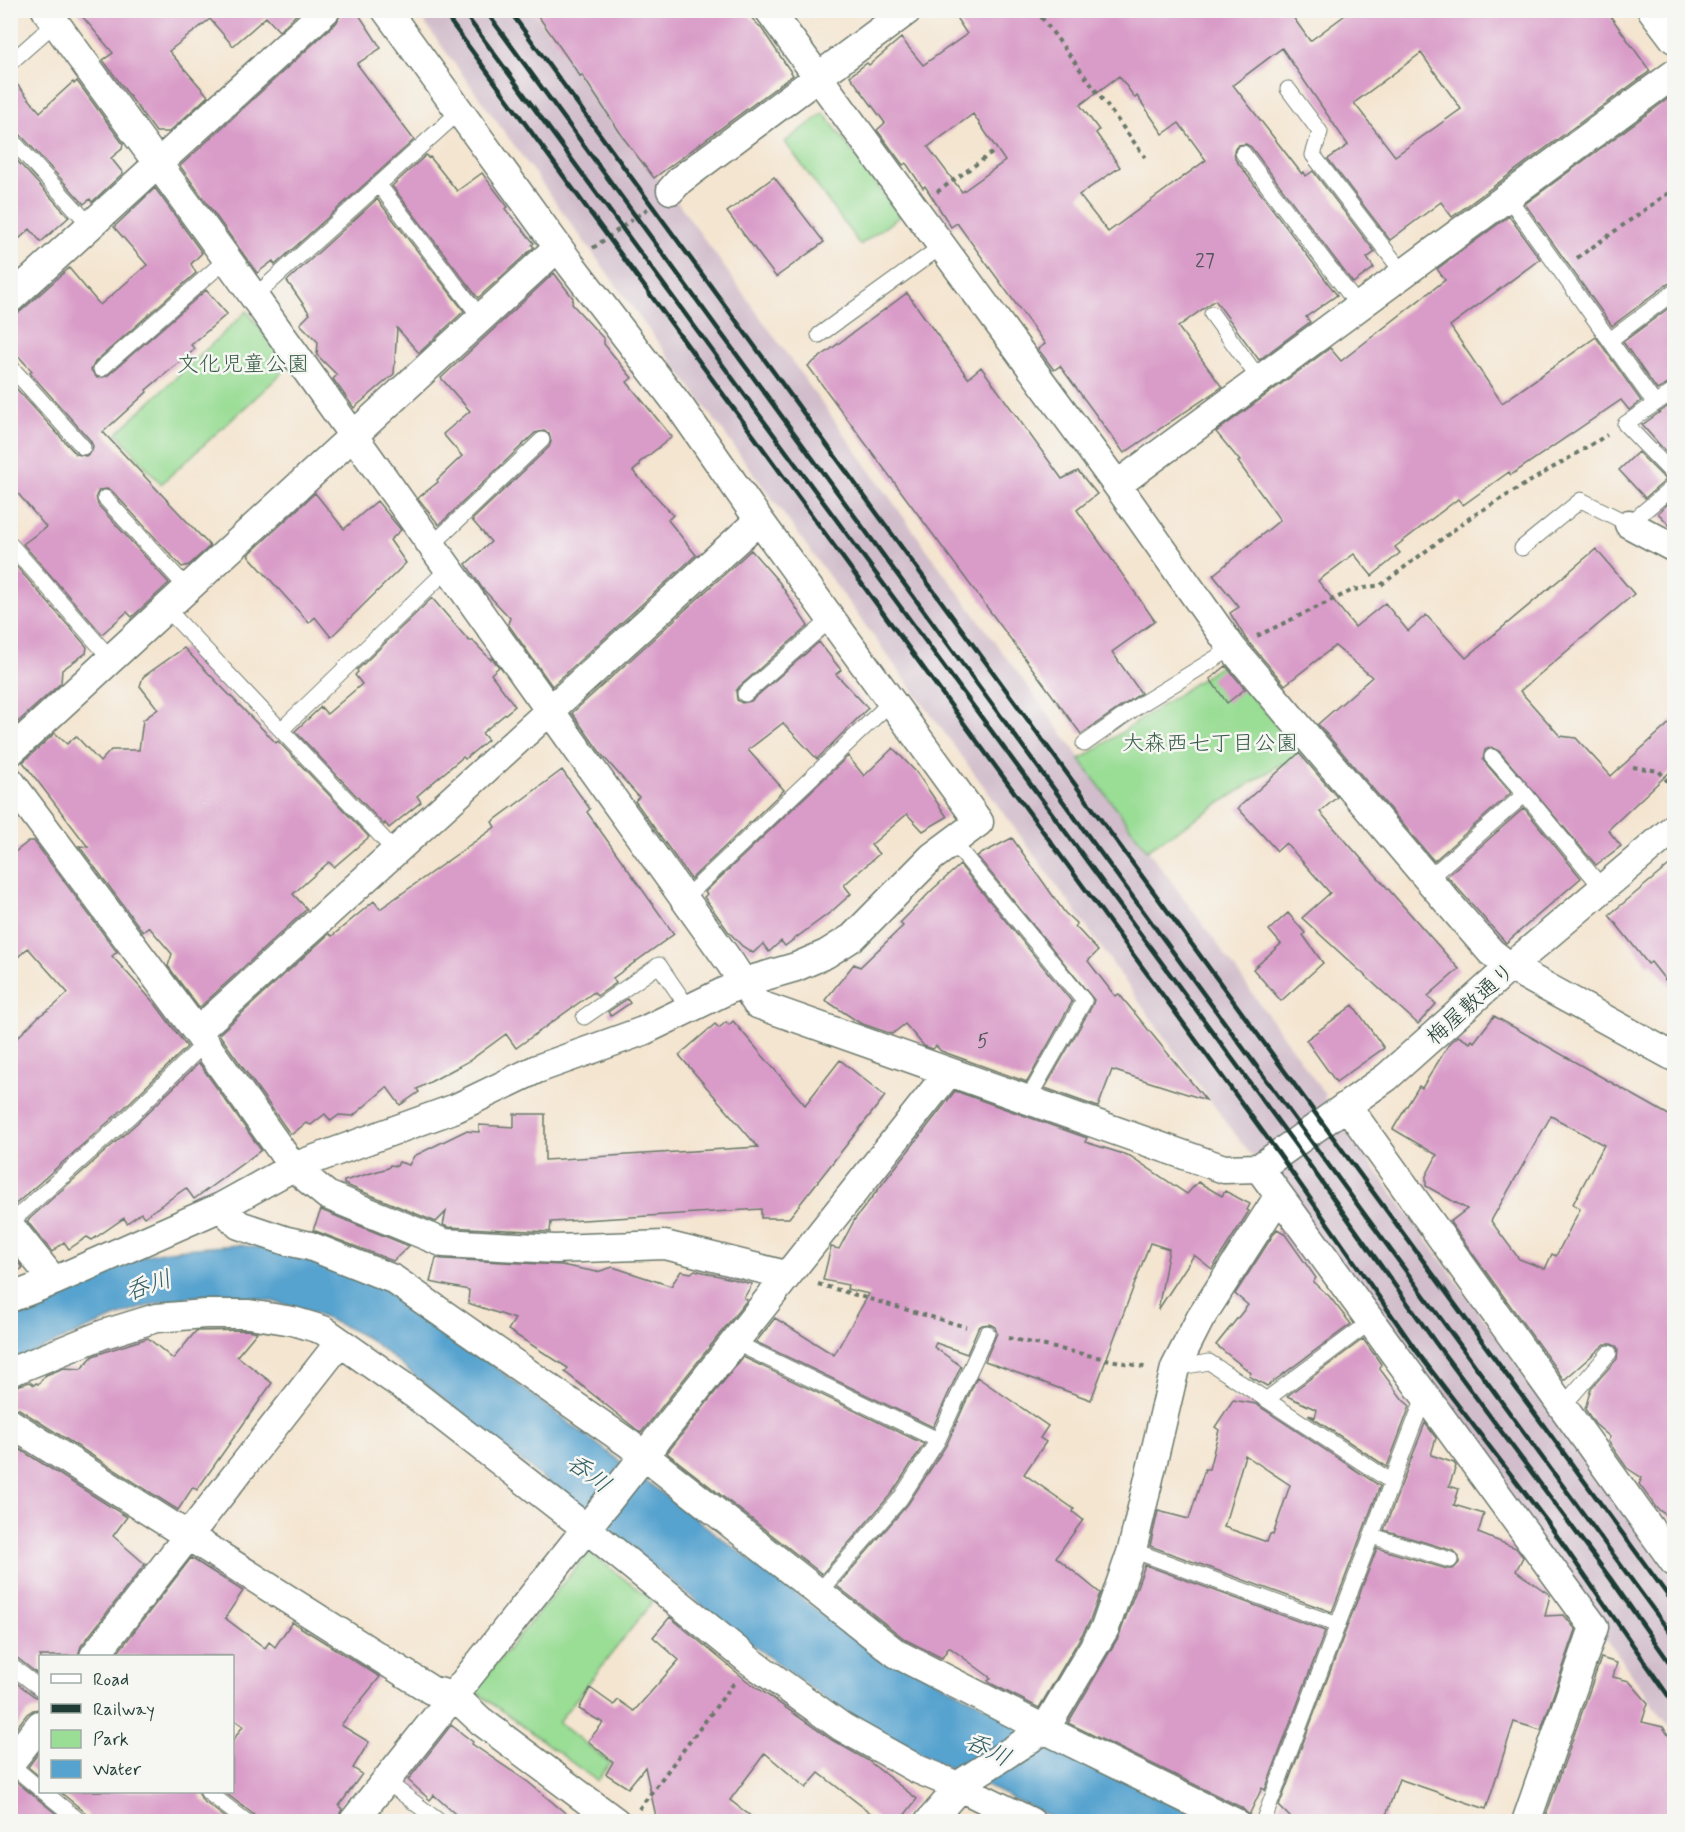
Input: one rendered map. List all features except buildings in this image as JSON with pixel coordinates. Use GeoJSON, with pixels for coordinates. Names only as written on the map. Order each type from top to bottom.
{"type":"FeatureCollection","features":[{"type":"Feature","properties":{"kind":"street"},"geometry":{"type":"LineString","coordinates":[[10,299],[326,10]]}},
{"type":"Feature","properties":{"kind":"street"},"geometry":{"type":"LineString","coordinates":[[10,1298],[54,1281],[221,1207],[293,1167],[456,1108],[537,1069],[643,1031],[744,982],[795,967],[826,954],[853,937],[913,875],[979,822],[759,520],[680,407],[558,247],[386,10]]}},
{"type":"Feature","properties":{"kind":"street"},"geometry":{"type":"LineString","coordinates":[[770,10],[1117,486],[1232,648],[1491,952],[1510,967],[1674,1057]]}},
{"type":"Feature","properties":{"kind":"street"},"geometry":{"type":"LineString","coordinates":[[664,196],[680,180],[908,10]]}},
{"type":"Feature","properties":{"kind":"street"},"geometry":{"type":"LineString","coordinates":[[1652,10],[1674,39]]}},
{"type":"Feature","properties":{"kind":"street"},"geometry":{"type":"LineString","coordinates":[[51,17],[227,259],[548,711],[744,982],[757,1004],[1224,1169],[1259,1168],[1594,1627],[1526,1821]]}},
{"type":"Feature","properties":{"kind":"street"},"geometry":{"type":"LineString","coordinates":[[1117,486],[1674,74]]}},
{"type":"Feature","properties":{"kind":"street"},"geometry":{"type":"LineString","coordinates":[[10,752],[188,589],[278,498],[354,437],[558,247]]}},
{"type":"Feature","properties":{"kind":"street"},"geometry":{"type":"LineString","coordinates":[[201,1037],[395,851],[759,520]]}},
{"type":"Feature","properties":{"kind":"street"},"geometry":{"type":"LineString","coordinates":[[1629,524],[1674,548]]}},
{"type":"Feature","properties":{"kind":"street"},"geometry":{"type":"LineString","coordinates":[[10,781],[201,1037],[293,1167],[327,1195],[444,1243],[555,1249],[665,1245],[786,1275]]}},
{"type":"Feature","properties":{"kind":"street","name":"梅屋敷通り"},"geometry":{"type":"LineString","coordinates":[[1259,1168],[1387,1077],[1510,967],[1571,926],[1603,889],[1674,828]]}},
{"type":"Feature","properties":{"kind":"street"},"geometry":{"type":"LineString","coordinates":[[353,1821],[949,1072]]}},
{"type":"Feature","properties":{"kind":"street"},"geometry":{"type":"LineString","coordinates":[[1347,1106],[1674,1562]]}},
{"type":"Feature","properties":{"kind":"street"},"geometry":{"type":"LineString","coordinates":[[929,1821],[963,1784],[1042,1731],[1105,1628],[1132,1550],[1175,1368],[1200,1318],[1278,1197]]}},
{"type":"Feature","properties":{"kind":"street"},"geometry":{"type":"LineString","coordinates":[[221,1207],[239,1225],[310,1246],[393,1279],[641,1459],[897,1653],[1042,1731],[1234,1821]]}},
{"type":"Feature","properties":{"kind":"street"},"geometry":{"type":"LineString","coordinates":[[10,1224],[54,1281]]}},
{"type":"Feature","properties":{"kind":"street"},"geometry":{"type":"LineString","coordinates":[[10,1372],[104,1334],[156,1318],[205,1314],[249,1314],[322,1330],[414,1394],[590,1525],[750,1661],[842,1727],[917,1769],[963,1784],[1031,1821]]}},
{"type":"Feature","properties":{"kind":"street"},"geometry":{"type":"LineString","coordinates":[[95,1655],[340,1342]]}},
{"type":"Feature","properties":{"kind":"street"},"geometry":{"type":"LineString","coordinates":[[10,1423],[431,1690],[454,1696],[481,1721],[625,1819]]}},
{"type":"Feature","properties":{"kind":"street"},"geometry":{"type":"LineString","coordinates":[[12,1758],[39,1726]]}},
{"type":"Feature","properties":{"kind":"lane"},"geometry":{"type":"LineString","coordinates":[[10,63],[51,17]]}},
{"type":"Feature","properties":{"kind":"lane"},"geometry":{"type":"LineString","coordinates":[[1288,89],[1320,132],[1313,155],[1404,274]]}},
{"type":"Feature","properties":{"kind":"lane"},"geometry":{"type":"LineString","coordinates":[[254,297],[459,112]]}},
{"type":"Feature","properties":{"kind":"lane"},"geometry":{"type":"LineString","coordinates":[[10,138],[90,225]]}},
{"type":"Feature","properties":{"kind":"lane"},"geometry":{"type":"LineString","coordinates":[[1243,153],[1359,307]]}},
{"type":"Feature","properties":{"kind":"lane"},"geometry":{"type":"LineString","coordinates":[[379,185],[481,318]]}},
{"type":"Feature","properties":{"kind":"lane"},"geometry":{"type":"LineString","coordinates":[[1508,198],[1655,404]]}},
{"type":"Feature","properties":{"kind":"lane"},"geometry":{"type":"LineString","coordinates":[[819,335],[942,246]]}},
{"type":"Feature","properties":{"kind":"lane"},"geometry":{"type":"LineString","coordinates":[[101,369],[227,259]]}},
{"type":"Feature","properties":{"kind":"lane"},"geometry":{"type":"LineString","coordinates":[[1610,340],[1674,292]]}},
{"type":"Feature","properties":{"kind":"lane"},"geometry":{"type":"LineString","coordinates":[[1212,314],[1260,380]]}},
{"type":"Feature","properties":{"kind":"lane"},"geometry":{"type":"LineString","coordinates":[[10,366],[83,447]]}},
{"type":"Feature","properties":{"kind":"lane"},"geometry":{"type":"LineString","coordinates":[[1674,391],[1625,423],[1674,475]]}},
{"type":"Feature","properties":{"kind":"lane"},"geometry":{"type":"LineString","coordinates":[[431,546],[542,440]]}},
{"type":"Feature","properties":{"kind":"lane"},"geometry":{"type":"LineString","coordinates":[[1522,548],[1581,500],[1629,524],[1674,486]]}},
{"type":"Feature","properties":{"kind":"lane"},"geometry":{"type":"LineString","coordinates":[[105,498],[188,589]]}},
{"type":"Feature","properties":{"kind":"lane"},"geometry":{"type":"LineString","coordinates":[[10,544],[111,659]]}},
{"type":"Feature","properties":{"kind":"lane"},"geometry":{"type":"LineString","coordinates":[[281,730],[448,569]]}},
{"type":"Feature","properties":{"kind":"lane"},"geometry":{"type":"LineString","coordinates":[[166,608],[395,851]]}},
{"type":"Feature","properties":{"kind":"lane"},"geometry":{"type":"LineString","coordinates":[[744,694],[831,619]]}},
{"type":"Feature","properties":{"kind":"lane"},"geometry":{"type":"LineString","coordinates":[[1084,744],[1138,706],[1232,648]]}},
{"type":"Feature","properties":{"kind":"lane"},"geometry":{"type":"LineString","coordinates":[[684,899],[891,702]]}},
{"type":"Feature","properties":{"kind":"lane"},"geometry":{"type":"LineString","coordinates":[[1492,757],[1603,889]]}},
{"type":"Feature","properties":{"kind":"lane"},"geometry":{"type":"LineString","coordinates":[[1428,879],[1525,794]]}},
{"type":"Feature","properties":{"kind":"lane"},"geometry":{"type":"LineString","coordinates":[[953,842],[1084,1001],[1028,1099]]}},
{"type":"Feature","properties":{"kind":"lane"},"geometry":{"type":"LineString","coordinates":[[584,1017],[659,965],[689,1009]]}},
{"type":"Feature","properties":{"kind":"lane"},"geometry":{"type":"LineString","coordinates":[[10,1224],[130,1116],[201,1037]]}},
{"type":"Feature","properties":{"kind":"lane"},"geometry":{"type":"LineString","coordinates":[[1267,1399],[1370,1322]]}},
{"type":"Feature","properties":{"kind":"lane"},"geometry":{"type":"LineString","coordinates":[[818,1593],[900,1499],[938,1440],[987,1333]]}},
{"type":"Feature","properties":{"kind":"lane"},"geometry":{"type":"LineString","coordinates":[[734,1342],[938,1440]]}},
{"type":"Feature","properties":{"kind":"lane"},"geometry":{"type":"LineString","coordinates":[[1562,1407],[1609,1353]]}},
{"type":"Feature","properties":{"kind":"lane"},"geometry":{"type":"LineString","coordinates":[[1175,1368],[1209,1362],[1392,1482]]}},
{"type":"Feature","properties":{"kind":"lane"},"geometry":{"type":"LineString","coordinates":[[1263,1821],[1424,1396]]}},
{"type":"Feature","properties":{"kind":"lane"},"geometry":{"type":"LineString","coordinates":[[1372,1536],[1450,1560]]}},
{"type":"Feature","properties":{"kind":"lane"},"geometry":{"type":"LineString","coordinates":[[1132,1550],[1338,1625]]}},
{"type":"Feature","properties":{"kind":"lane"},"geometry":{"type":"LineString","coordinates":[[10,1665],[39,1687]]}},
{"type":"Feature","properties":{"kind":"lane"},"geometry":{"type":"LineString","coordinates":[[12,1758],[39,1788]]}},
{"type":"Feature","properties":{"kind":"lane"},"geometry":{"type":"LineString","coordinates":[[386,1781],[440,1821]]}},
{"type":"Feature","properties":{"kind":"lane"},"geometry":{"type":"LineString","coordinates":[[46,1793],[81,1821]]}},
{"type":"Feature","properties":{"kind":"lane"},"geometry":{"type":"LineString","coordinates":[[211,1793],[247,1821]]}},
{"type":"Feature","properties":{"kind":"path"},"geometry":{"type":"LineString","coordinates":[[1036,10],[1145,157]]}},
{"type":"Feature","properties":{"kind":"path"},"geometry":{"type":"LineString","coordinates":[[914,208],[993,153]]}},
{"type":"Feature","properties":{"kind":"path"},"geometry":{"type":"LineString","coordinates":[[1560,270],[1674,189]]}},
{"type":"Feature","properties":{"kind":"path"},"geometry":{"type":"LineString","coordinates":[[591,250],[664,196]]}},
{"type":"Feature","properties":{"kind":"path"},"geometry":{"type":"LineString","coordinates":[[1232,648],[1353,590],[1381,585],[1471,517],[1625,423]]}},
{"type":"Feature","properties":{"kind":"path"},"geometry":{"type":"LineString","coordinates":[[1633,767],[1659,771],[1674,789]]}},
{"type":"Feature","properties":{"kind":"path"},"geometry":{"type":"LineString","coordinates":[[625,1819],[750,1661]]}},
{"type":"Feature","properties":{"kind":"shaded area"},"geometry":{"type":"Polygon","coordinates":[[[416,11],[533,11],[627,143],[653,176],[674,197],[933,558],[1204,926],[1326,1096],[1324,1098],[1674,1580],[1674,1733],[1269,1175],[1247,1150],[1181,1061],[1074,909],[416,11]]]}},
{"type":"Feature","properties":{"kind":"green space"},"geometry":{"type":"Polygon","coordinates":[[[824,113],[900,216],[860,245],[785,142],[824,113]]]}},
{"type":"Feature","properties":{"kind":"green space","name":"文化児童公園"},"geometry":{"type":"Polygon","coordinates":[[[247,311],[289,367],[161,484],[117,433],[247,311]]]}},
{"type":"Feature","properties":{"kind":"green space","name":"大森西七丁目公園"},"geometry":{"type":"Polygon","coordinates":[[[1222,665],[1308,757],[1279,765],[1147,850],[1080,760],[1222,665]]]}},
{"type":"Feature","properties":{"kind":"green space"},"geometry":{"type":"Polygon","coordinates":[[[589,1552],[653,1601],[558,1722],[610,1763],[597,1781],[474,1690],[589,1552]]]}},
{"type":"Feature","properties":{"kind":"water","name":"呑川"},"geometry":{"type":"Polygon","coordinates":[[[239,1245],[276,1250],[393,1290],[855,1639],[1209,1821],[1059,1821],[881,1735],[832,1704],[730,1628],[369,1339],[314,1314],[287,1305],[230,1296],[201,1296],[171,1300],[125,1314],[11,1362],[11,1309],[64,1285],[139,1257],[177,1250],[239,1245]]]}},
{"type":"Feature","properties":{"kind":"railway"},"geometry":{"type":"LineString","coordinates":[[442,10],[1279,1154],[1418,1353],[1548,1523],[1674,1704]]}},
{"type":"Feature","properties":{"kind":"railway"},"geometry":{"type":"LineString","coordinates":[[462,10],[1294,1143],[1435,1342],[1610,1578],[1674,1669]]}},
{"type":"Feature","properties":{"kind":"railway"},"geometry":{"type":"LineString","coordinates":[[485,10],[1674,1638]]}},
{"type":"Feature","properties":{"kind":"railway"},"geometry":{"type":"LineString","coordinates":[[509,10],[1674,1604]]}}]}
